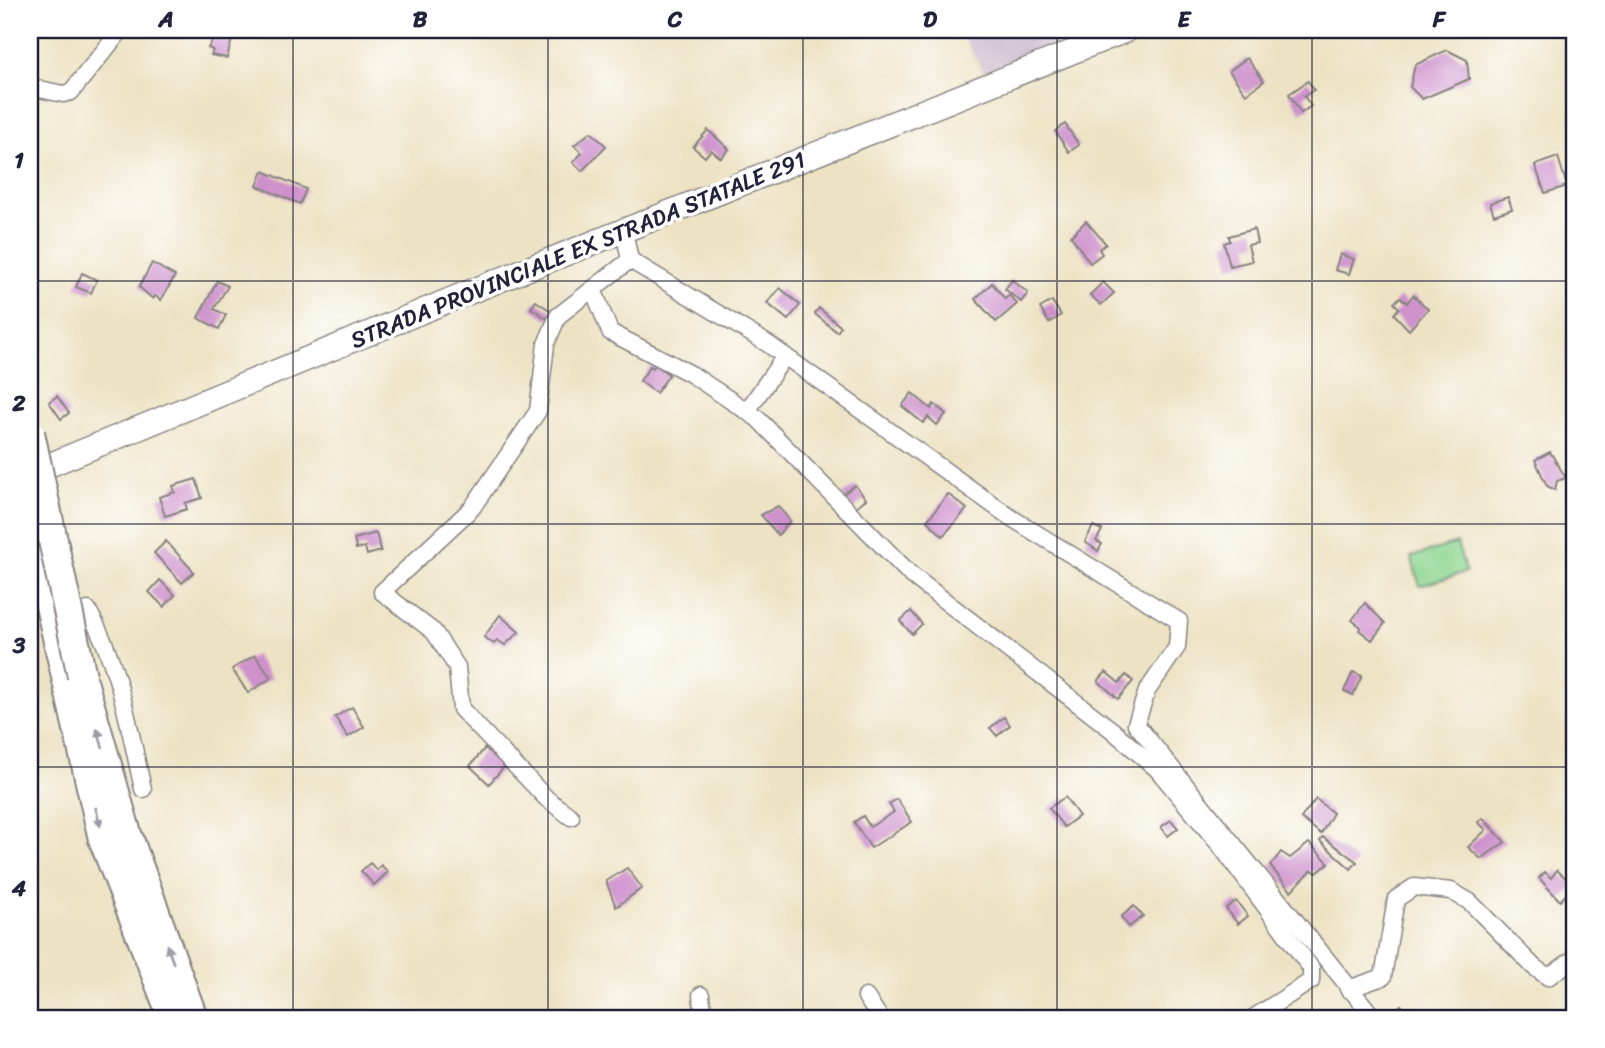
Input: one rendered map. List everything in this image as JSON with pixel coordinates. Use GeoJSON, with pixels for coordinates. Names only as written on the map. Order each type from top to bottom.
{"type":"FeatureCollection","features":[{"type":"Feature","properties":{"kind":"highway"},"geometry":{"type":"LineString","coordinates":[[30,433],[103,839],[173,1018]]}},
{"type":"Feature","properties":{"kind":"highway"},"geometry":{"type":"LineString","coordinates":[[30,518],[73,677],[193,1018]]}},
{"type":"Feature","properties":{"kind":"street"},"geometry":{"type":"LineString","coordinates":[[30,87],[63,94],[71,92],[121,30]]}},
{"type":"Feature","properties":{"kind":"street","name":"STRADA PROVINCIALE EX STRADA STATALE 291"},"geometry":{"type":"LineString","coordinates":[[30,473],[1127,30]]}},
{"type":"Feature","properties":{"kind":"street"},"geometry":{"type":"LineString","coordinates":[[624,231],[630,260],[785,356],[1010,517],[1179,621],[1177,647],[1147,691],[1136,724],[1374,1018]]}},
{"type":"Feature","properties":{"kind":"street"},"geometry":{"type":"LineString","coordinates":[[571,817],[548,799],[461,709],[457,667],[434,632],[382,592],[472,508],[538,411],[546,344],[558,316],[630,260]]}},
{"type":"Feature","properties":{"kind":"street"},"geometry":{"type":"LineString","coordinates":[[593,289],[610,332],[691,374],[747,411],[834,495],[910,574],[1112,730],[1160,772],[1223,849],[1311,968],[1311,981],[1253,1018]]}},
{"type":"Feature","properties":{"kind":"street"},"geometry":{"type":"LineString","coordinates":[[747,411],[785,356]]}},
{"type":"Feature","properties":{"kind":"street"},"geometry":{"type":"LineString","coordinates":[[88,610],[103,635],[119,682],[143,789]]}},
{"type":"Feature","properties":{"kind":"street"},"geometry":{"type":"LineString","coordinates":[[1348,989],[1382,977],[1396,898],[1414,887],[1451,891],[1470,902],[1534,967],[1548,977],[1575,958]]}},
{"type":"Feature","properties":{"kind":"street"},"geometry":{"type":"LineString","coordinates":[[701,995],[704,1018]]}},
{"type":"Feature","properties":{"kind":"street"},"geometry":{"type":"LineString","coordinates":[[866,997],[880,1018]]}},
{"type":"Feature","properties":{"kind":"shaded area"},"geometry":{"type":"Polygon","coordinates":[[[959,30],[1087,30],[984,72],[959,30]]]}},
{"type":"Feature","properties":{"kind":"green space"},"geometry":{"type":"Polygon","coordinates":[[[1457,543],[1466,572],[1420,586],[1411,557],[1457,543]]]}},
{"type":"Feature","properties":{"kind":"building"},"geometry":{"type":"Polygon","coordinates":[[[219,30],[229,30],[227,37],[232,39],[227,58],[211,55],[213,50],[208,48],[219,30]]]}},
{"type":"Feature","properties":{"kind":"building"},"geometry":{"type":"Polygon","coordinates":[[[1447,50],[1467,60],[1469,79],[1422,99],[1410,87],[1415,65],[1447,50]]]}},
{"type":"Feature","properties":{"kind":"building"},"geometry":{"type":"Polygon","coordinates":[[[1247,58],[1264,81],[1246,94],[1229,71],[1247,58]]]}},
{"type":"Feature","properties":{"kind":"building"},"geometry":{"type":"Polygon","coordinates":[[[1308,81],[1314,90],[1304,96],[1311,106],[1301,113],[1289,94],[1308,81]]]}},
{"type":"Feature","properties":{"kind":"building"},"geometry":{"type":"Polygon","coordinates":[[[1065,124],[1079,145],[1069,152],[1055,131],[1065,124]]]}},
{"type":"Feature","properties":{"kind":"building"},"geometry":{"type":"Polygon","coordinates":[[[708,130],[729,149],[721,158],[711,150],[705,157],[693,147],[708,130]]]}},
{"type":"Feature","properties":{"kind":"building"},"geometry":{"type":"Polygon","coordinates":[[[591,132],[606,146],[582,171],[573,162],[582,153],[574,145],[591,132]]]}},
{"type":"Feature","properties":{"kind":"building"},"geometry":{"type":"Polygon","coordinates":[[[1558,157],[1567,186],[1545,193],[1535,165],[1558,157]]]}},
{"type":"Feature","properties":{"kind":"building"},"geometry":{"type":"Polygon","coordinates":[[[263,171],[306,189],[300,204],[257,186],[263,171]]]}},
{"type":"Feature","properties":{"kind":"building"},"geometry":{"type":"Polygon","coordinates":[[[1508,197],[1512,209],[1494,215],[1490,203],[1508,197]]]}},
{"type":"Feature","properties":{"kind":"building"},"geometry":{"type":"Polygon","coordinates":[[[1086,221],[1106,244],[1099,249],[1102,254],[1090,263],[1071,236],[1086,221]]]}},
{"type":"Feature","properties":{"kind":"building"},"geometry":{"type":"Polygon","coordinates":[[[1254,229],[1257,243],[1248,245],[1252,261],[1230,266],[1224,243],[1230,241],[1229,236],[1254,229]]]}},
{"type":"Feature","properties":{"kind":"building"},"geometry":{"type":"Polygon","coordinates":[[[1340,254],[1354,259],[1349,274],[1335,270],[1340,254]]]}},
{"type":"Feature","properties":{"kind":"building"},"geometry":{"type":"Polygon","coordinates":[[[152,263],[175,276],[161,300],[155,296],[153,299],[139,287],[152,263]]]}},
{"type":"Feature","properties":{"kind":"building"},"geometry":{"type":"Polygon","coordinates":[[[82,273],[97,280],[91,293],[76,287],[82,273]]]}},
{"type":"Feature","properties":{"kind":"building"},"geometry":{"type":"Polygon","coordinates":[[[1012,280],[1028,293],[1021,302],[1005,289],[1012,280]]]}},
{"type":"Feature","properties":{"kind":"building"},"geometry":{"type":"Polygon","coordinates":[[[217,281],[228,286],[214,309],[226,315],[219,329],[198,318],[217,281]]]}},
{"type":"Feature","properties":{"kind":"building"},"geometry":{"type":"Polygon","coordinates":[[[1103,282],[1114,293],[1101,305],[1090,295],[1103,282]]]}},
{"type":"Feature","properties":{"kind":"building"},"geometry":{"type":"Polygon","coordinates":[[[992,283],[1005,299],[1009,295],[1017,304],[996,322],[975,299],[992,283]]]}},
{"type":"Feature","properties":{"kind":"building"},"geometry":{"type":"Polygon","coordinates":[[[780,288],[800,305],[788,320],[767,303],[780,288]]]}},
{"type":"Feature","properties":{"kind":"building"},"geometry":{"type":"Polygon","coordinates":[[[1413,295],[1428,309],[1409,330],[1394,314],[1399,308],[1394,303],[1400,297],[1407,303],[1413,295]]]}},
{"type":"Feature","properties":{"kind":"building"},"geometry":{"type":"Polygon","coordinates":[[[536,301],[554,313],[549,320],[531,308],[536,301]]]}},
{"type":"Feature","properties":{"kind":"building"},"geometry":{"type":"Polygon","coordinates":[[[1052,301],[1061,315],[1049,323],[1040,308],[1052,301]]]}},
{"type":"Feature","properties":{"kind":"building"},"geometry":{"type":"Polygon","coordinates":[[[819,308],[841,327],[837,332],[815,314],[819,308]]]}},
{"type":"Feature","properties":{"kind":"building"},"geometry":{"type":"Polygon","coordinates":[[[656,364],[669,375],[656,393],[640,381],[650,366],[653,368],[656,364]]]}},
{"type":"Feature","properties":{"kind":"building"},"geometry":{"type":"Polygon","coordinates":[[[912,393],[931,409],[934,404],[946,414],[937,425],[928,417],[923,423],[902,406],[912,393]]]}},
{"type":"Feature","properties":{"kind":"building"},"geometry":{"type":"Polygon","coordinates":[[[57,396],[69,413],[61,419],[49,402],[57,396]]]}},
{"type":"Feature","properties":{"kind":"building"},"geometry":{"type":"Polygon","coordinates":[[[1550,452],[1566,478],[1557,481],[1555,490],[1547,486],[1535,460],[1550,452]]]}},
{"type":"Feature","properties":{"kind":"building"},"geometry":{"type":"Polygon","coordinates":[[[196,479],[202,498],[185,503],[187,509],[165,516],[159,497],[175,492],[173,486],[196,479]]]}},
{"type":"Feature","properties":{"kind":"building"},"geometry":{"type":"Polygon","coordinates":[[[855,485],[866,499],[853,509],[842,495],[855,485]]]}},
{"type":"Feature","properties":{"kind":"building"},"geometry":{"type":"Polygon","coordinates":[[[948,494],[967,509],[943,536],[927,521],[948,494]]]}},
{"type":"Feature","properties":{"kind":"building"},"geometry":{"type":"Polygon","coordinates":[[[778,506],[790,521],[778,535],[761,515],[778,506]]]}},
{"type":"Feature","properties":{"kind":"building"},"geometry":{"type":"Polygon","coordinates":[[[1093,526],[1102,530],[1096,541],[1102,544],[1098,551],[1085,542],[1093,526]]]}},
{"type":"Feature","properties":{"kind":"building"},"geometry":{"type":"Polygon","coordinates":[[[376,533],[381,551],[367,555],[365,547],[356,549],[354,539],[376,533]]]}},
{"type":"Feature","properties":{"kind":"building"},"geometry":{"type":"Polygon","coordinates":[[[166,541],[194,572],[182,583],[154,553],[166,541]]]}},
{"type":"Feature","properties":{"kind":"building"},"geometry":{"type":"Polygon","coordinates":[[[160,580],[175,595],[164,607],[149,592],[160,580]]]}},
{"type":"Feature","properties":{"kind":"building"},"geometry":{"type":"Polygon","coordinates":[[[1365,603],[1385,623],[1372,640],[1359,630],[1361,627],[1352,620],[1365,603]]]}},
{"type":"Feature","properties":{"kind":"building"},"geometry":{"type":"Polygon","coordinates":[[[911,611],[922,624],[912,634],[900,621],[911,611]]]}},
{"type":"Feature","properties":{"kind":"building"},"geometry":{"type":"Polygon","coordinates":[[[500,615],[519,632],[505,645],[497,640],[494,644],[484,637],[500,615]]]}},
{"type":"Feature","properties":{"kind":"building"},"geometry":{"type":"Polygon","coordinates":[[[255,655],[271,678],[248,693],[232,669],[255,655]]]}},
{"type":"Feature","properties":{"kind":"building"},"geometry":{"type":"Polygon","coordinates":[[[1106,672],[1119,683],[1126,675],[1133,681],[1118,699],[1098,681],[1106,672]]]}},
{"type":"Feature","properties":{"kind":"building"},"geometry":{"type":"Polygon","coordinates":[[[1353,672],[1362,676],[1353,695],[1344,691],[1353,672]]]}},
{"type":"Feature","properties":{"kind":"building"},"geometry":{"type":"Polygon","coordinates":[[[352,707],[364,727],[348,737],[335,717],[352,707]]]}},
{"type":"Feature","properties":{"kind":"building"},"geometry":{"type":"Polygon","coordinates":[[[1004,717],[1010,725],[997,736],[990,728],[1004,717]]]}},
{"type":"Feature","properties":{"kind":"building"},"geometry":{"type":"Polygon","coordinates":[[[485,748],[505,766],[489,784],[470,766],[485,748]]]}},
{"type":"Feature","properties":{"kind":"building"},"geometry":{"type":"Polygon","coordinates":[[[1065,797],[1079,816],[1064,827],[1049,808],[1065,797]]]}},
{"type":"Feature","properties":{"kind":"building"},"geometry":{"type":"Polygon","coordinates":[[[897,799],[912,822],[871,848],[854,822],[863,816],[870,827],[894,812],[889,804],[897,799]]]}},
{"type":"Feature","properties":{"kind":"building"},"geometry":{"type":"Polygon","coordinates":[[[1316,799],[1333,813],[1321,834],[1301,818],[1316,799]]]}},
{"type":"Feature","properties":{"kind":"building"},"geometry":{"type":"Polygon","coordinates":[[[1483,818],[1505,842],[1481,859],[1468,847],[1486,830],[1478,822],[1483,818]]]}},
{"type":"Feature","properties":{"kind":"building"},"geometry":{"type":"Polygon","coordinates":[[[1171,820],[1178,828],[1168,836],[1161,827],[1171,820]]]}},
{"type":"Feature","properties":{"kind":"building"},"geometry":{"type":"Polygon","coordinates":[[[1323,837],[1357,862],[1351,869],[1320,841],[1323,837]]]}},
{"type":"Feature","properties":{"kind":"building"},"geometry":{"type":"Polygon","coordinates":[[[1309,843],[1329,863],[1317,873],[1312,870],[1291,891],[1270,866],[1281,852],[1290,858],[1309,843]]]}},
{"type":"Feature","properties":{"kind":"building"},"geometry":{"type":"Polygon","coordinates":[[[370,863],[377,870],[381,865],[388,872],[374,885],[361,871],[370,863]]]}},
{"type":"Feature","properties":{"kind":"building"},"geometry":{"type":"Polygon","coordinates":[[[627,868],[642,888],[616,907],[606,881],[627,868]]]}},
{"type":"Feature","properties":{"kind":"building"},"geometry":{"type":"Polygon","coordinates":[[[1557,870],[1574,886],[1560,901],[1539,878],[1545,872],[1551,878],[1557,870]]]}},
{"type":"Feature","properties":{"kind":"building"},"geometry":{"type":"Polygon","coordinates":[[[1236,901],[1248,916],[1238,924],[1226,908],[1236,901]]]}},
{"type":"Feature","properties":{"kind":"building"},"geometry":{"type":"Polygon","coordinates":[[[1134,906],[1143,916],[1129,927],[1121,917],[1134,906]]]}},
{"type":"Feature","properties":{"kind":"building"},"geometry":{"type":"Polygon","coordinates":[[[1401,1005],[1412,1018],[1387,1017],[1401,1005]]]}}]}
